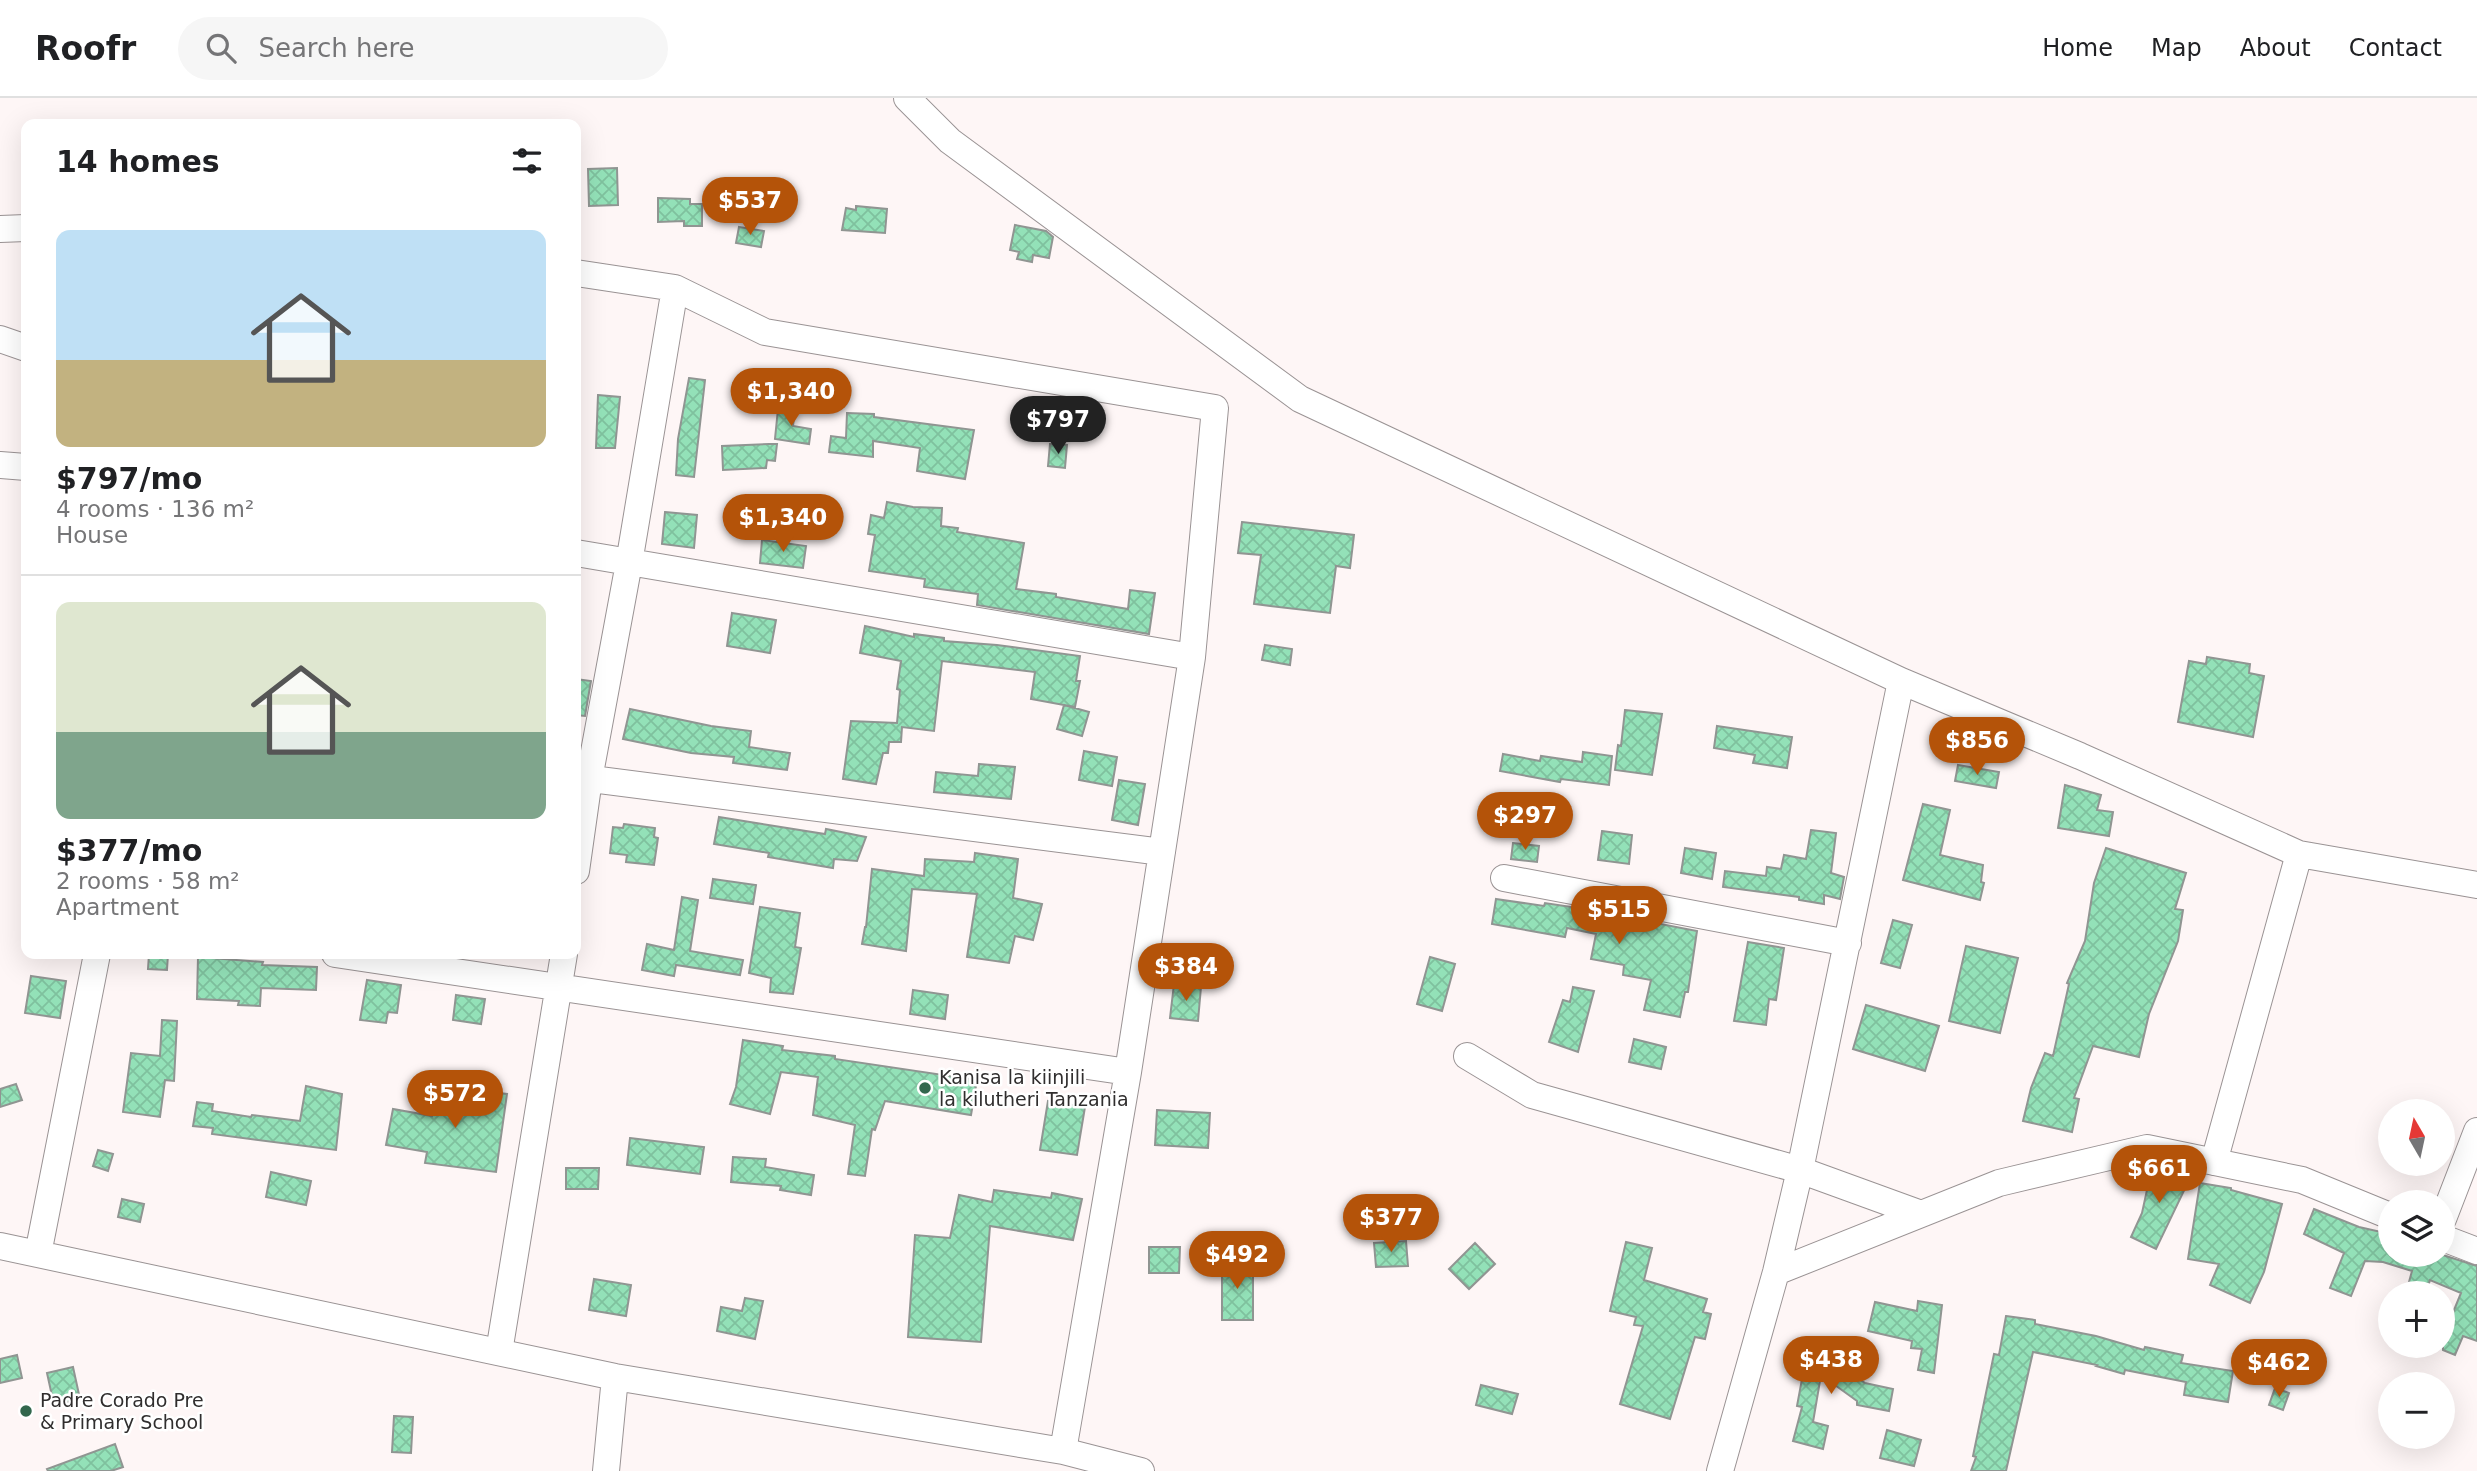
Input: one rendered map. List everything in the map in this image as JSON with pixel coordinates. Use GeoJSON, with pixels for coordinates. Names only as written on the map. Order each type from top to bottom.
{"type":"FeatureCollection","features":[{"type":"Feature","properties":{"kind":"street"},"geometry":{"type":"LineString","coordinates":[[907,98],[950,141],[1300,399],[1901,681],[2080,756],[2299,854],[2477,885]]}},
{"type":"Feature","properties":{"kind":"street"},"geometry":{"type":"LineString","coordinates":[[0,229],[21,228]]}},
{"type":"Feature","properties":{"kind":"street"},"geometry":{"type":"LineString","coordinates":[[581,274],[675,288],[765,332],[1215,408],[1192,657],[1128,1072],[1063,1451]]}},
{"type":"Feature","properties":{"kind":"street"},"geometry":{"type":"LineString","coordinates":[[675,288],[629,563],[582,778],[1162,852]]}},
{"type":"Feature","properties":{"kind":"street"},"geometry":{"type":"LineString","coordinates":[[0,339],[21,346]]}},
{"type":"Feature","properties":{"kind":"street"},"geometry":{"type":"LineString","coordinates":[[0,465],[21,467]]}},
{"type":"Feature","properties":{"kind":"street"},"geometry":{"type":"LineString","coordinates":[[581,553],[1192,657]]}},
{"type":"Feature","properties":{"kind":"street"},"geometry":{"type":"LineString","coordinates":[[1727,1470],[1800,1170],[1901,681]]}},
{"type":"Feature","properties":{"kind":"street"},"geometry":{"type":"LineString","coordinates":[[2214,1162],[2299,854]]}},
{"type":"Feature","properties":{"kind":"street"},"geometry":{"type":"LineString","coordinates":[[1504,878],[1848,943]]}},
{"type":"Feature","properties":{"kind":"street"},"geometry":{"type":"LineString","coordinates":[[37,1254],[96,959]]}},
{"type":"Feature","properties":{"kind":"street"},"geometry":{"type":"LineString","coordinates":[[369,959],[1128,1072]]}},
{"type":"Feature","properties":{"kind":"street"},"geometry":{"type":"LineString","coordinates":[[499,1352],[563,959]]}},
{"type":"Feature","properties":{"kind":"street"},"geometry":{"type":"LineString","coordinates":[[1467,1056],[1532,1095],[1800,1170],[1921,1214]]}},
{"type":"Feature","properties":{"kind":"street"},"geometry":{"type":"LineString","coordinates":[[2454,1190],[2477,1131]]}},
{"type":"Feature","properties":{"kind":"street"},"geometry":{"type":"LineString","coordinates":[[1776,1272],[1999,1183],[2147,1148],[2302,1180],[2378,1211]]}},
{"type":"Feature","properties":{"kind":"street"},"geometry":{"type":"LineString","coordinates":[[2455,1243],[2477,1251]]}},
{"type":"Feature","properties":{"kind":"street"},"geometry":{"type":"LineString","coordinates":[[0,1246],[615,1377],[1063,1451],[1141,1471]]}},
{"type":"Feature","properties":{"kind":"street"},"geometry":{"type":"LineString","coordinates":[[606,1471],[615,1377]]}},
{"type":"Feature","properties":{"kind":"building"},"geometry":{"type":"Polygon","coordinates":[[[617,168],[618,205],[589,206],[588,169],[617,168]]]}},
{"type":"Feature","properties":{"kind":"building"},"geometry":{"type":"Polygon","coordinates":[[[658,198],[690,199],[690,204],[702,204],[702,226],[684,226],[684,221],[658,222],[658,198]]]}},
{"type":"Feature","properties":{"kind":"building"},"geometry":{"type":"Polygon","coordinates":[[[856,206],[887,209],[885,233],[842,230],[846,208],[856,210],[856,206]]]}},
{"type":"Feature","properties":{"kind":"building"},"geometry":{"type":"Polygon","coordinates":[[[1015,225],[1046,231],[1053,237],[1049,258],[1033,255],[1032,262],[1017,259],[1019,252],[1010,250],[1015,225]]]}},
{"type":"Feature","properties":{"kind":"building"},"geometry":{"type":"Polygon","coordinates":[[[739,227],[764,231],[761,247],[736,243],[739,227]]]}},
{"type":"Feature","properties":{"kind":"building"},"geometry":{"type":"Polygon","coordinates":[[[689,378],[705,380],[694,477],[676,475],[678,439],[689,378]]]}},
{"type":"Feature","properties":{"kind":"building"},"geometry":{"type":"Polygon","coordinates":[[[598,395],[620,397],[615,448],[596,448],[598,395]]]}},
{"type":"Feature","properties":{"kind":"building"},"geometry":{"type":"Polygon","coordinates":[[[778,409],[795,410],[793,426],[811,429],[809,444],[775,439],[778,409]]]}},
{"type":"Feature","properties":{"kind":"building"},"geometry":{"type":"Polygon","coordinates":[[[847,413],[874,414],[874,417],[974,430],[965,479],[917,471],[920,448],[873,441],[873,457],[829,452],[831,436],[846,438],[847,413]]]}},
{"type":"Feature","properties":{"kind":"building"},"geometry":{"type":"Polygon","coordinates":[[[777,444],[775,461],[767,460],[766,468],[723,470],[722,446],[777,444]]]}},
{"type":"Feature","properties":{"kind":"building"},"geometry":{"type":"Polygon","coordinates":[[[1050,444],[1067,445],[1065,468],[1048,466],[1050,444]]]}},
{"type":"Feature","properties":{"kind":"building"},"geometry":{"type":"Polygon","coordinates":[[[887,502],[913,507],[942,508],[941,526],[958,528],[957,532],[1024,543],[1016,589],[1056,594],[1056,597],[1128,609],[1130,590],[1155,593],[1149,634],[977,605],[978,594],[924,587],[925,579],[869,571],[875,535],[868,534],[871,515],[884,518],[887,502]]]}},
{"type":"Feature","properties":{"kind":"building"},"geometry":{"type":"Polygon","coordinates":[[[665,512],[697,515],[694,548],[662,544],[665,512]]]}},
{"type":"Feature","properties":{"kind":"building"},"geometry":{"type":"Polygon","coordinates":[[[1242,522],[1354,535],[1350,568],[1336,566],[1330,613],[1254,604],[1261,555],[1238,553],[1242,522]]]}},
{"type":"Feature","properties":{"kind":"building"},"geometry":{"type":"Polygon","coordinates":[[[762,540],[806,546],[803,568],[760,563],[762,540]]]}},
{"type":"Feature","properties":{"kind":"building"},"geometry":{"type":"Polygon","coordinates":[[[732,613],[776,620],[770,653],[727,646],[732,613]]]}},
{"type":"Feature","properties":{"kind":"building"},"geometry":{"type":"Polygon","coordinates":[[[865,626],[914,637],[914,634],[944,638],[944,641],[1080,656],[1076,681],[1080,681],[1075,707],[1031,699],[1035,672],[942,661],[934,731],[902,727],[901,742],[889,742],[888,753],[883,753],[876,784],[843,779],[851,721],[897,723],[900,690],[897,689],[901,661],[860,653],[865,626]]]}},
{"type":"Feature","properties":{"kind":"building"},"geometry":{"type":"Polygon","coordinates":[[[1265,645],[1292,649],[1290,665],[1262,660],[1265,645]]]}},
{"type":"Feature","properties":{"kind":"building"},"geometry":{"type":"Polygon","coordinates":[[[2207,657],[2250,664],[2249,673],[2264,676],[2253,737],[2178,722],[2189,661],[2206,664],[2207,657]]]}},
{"type":"Feature","properties":{"kind":"building"},"geometry":{"type":"Polygon","coordinates":[[[581,680],[591,681],[585,716],[581,716],[581,680]]]}},
{"type":"Feature","properties":{"kind":"building"},"geometry":{"type":"Polygon","coordinates":[[[1064,705],[1089,712],[1082,736],[1057,729],[1064,705]]]}},
{"type":"Feature","properties":{"kind":"building"},"geometry":{"type":"Polygon","coordinates":[[[630,709],[711,726],[751,731],[749,747],[790,753],[787,770],[733,763],[734,757],[691,753],[623,739],[630,709]]]}},
{"type":"Feature","properties":{"kind":"building"},"geometry":{"type":"Polygon","coordinates":[[[1625,710],[1662,714],[1652,775],[1615,770],[1625,710]]]}},
{"type":"Feature","properties":{"kind":"building"},"geometry":{"type":"Polygon","coordinates":[[[1717,726],[1792,737],[1787,768],[1753,763],[1755,755],[1714,748],[1717,726]]]}},
{"type":"Feature","properties":{"kind":"building"},"geometry":{"type":"Polygon","coordinates":[[[1084,751],[1117,757],[1112,786],[1079,780],[1084,751]]]}},
{"type":"Feature","properties":{"kind":"building"},"geometry":{"type":"Polygon","coordinates":[[[1583,752],[1612,756],[1609,785],[1561,779],[1560,782],[1500,771],[1503,754],[1540,761],[1541,756],[1582,762],[1583,752]]]}},
{"type":"Feature","properties":{"kind":"building"},"geometry":{"type":"Polygon","coordinates":[[[979,764],[1015,767],[1011,799],[934,792],[936,772],[978,776],[979,764]]]}},
{"type":"Feature","properties":{"kind":"building"},"geometry":{"type":"Polygon","coordinates":[[[1958,765],[1999,772],[1996,788],[1955,781],[1958,765]]]}},
{"type":"Feature","properties":{"kind":"building"},"geometry":{"type":"Polygon","coordinates":[[[1119,780],[1145,784],[1138,825],[1112,820],[1119,780]]]}},
{"type":"Feature","properties":{"kind":"building"},"geometry":{"type":"Polygon","coordinates":[[[2065,785],[2101,795],[2097,810],[2113,812],[2109,836],[2058,828],[2065,785]]]}},
{"type":"Feature","properties":{"kind":"building"},"geometry":{"type":"Polygon","coordinates":[[[1923,804],[1950,810],[1940,855],[1983,865],[1981,882],[1984,883],[1980,900],[1903,880],[1923,804]]]}},
{"type":"Feature","properties":{"kind":"building"},"geometry":{"type":"Polygon","coordinates":[[[719,817],[825,834],[826,829],[866,837],[857,861],[834,859],[833,868],[714,844],[719,817]]]}},
{"type":"Feature","properties":{"kind":"building"},"geometry":{"type":"Polygon","coordinates":[[[624,824],[655,828],[654,837],[658,838],[654,865],[626,862],[627,855],[610,853],[613,827],[623,828],[624,824]]]}},
{"type":"Feature","properties":{"kind":"building"},"geometry":{"type":"Polygon","coordinates":[[[1811,830],[1836,833],[1831,873],[1844,877],[1840,899],[1824,895],[1824,904],[1799,900],[1799,897],[1723,887],[1725,871],[1766,876],[1767,867],[1781,869],[1784,855],[1806,859],[1811,830]]]}},
{"type":"Feature","properties":{"kind":"building"},"geometry":{"type":"Polygon","coordinates":[[[1602,831],[1632,835],[1629,864],[1598,860],[1602,831]]]}},
{"type":"Feature","properties":{"kind":"building"},"geometry":{"type":"Polygon","coordinates":[[[1513,843],[1539,846],[1537,862],[1511,859],[1513,843]]]}},
{"type":"Feature","properties":{"kind":"building"},"geometry":{"type":"Polygon","coordinates":[[[1685,848],[1716,853],[1712,879],[1681,873],[1685,848]]]}},
{"type":"Feature","properties":{"kind":"building"},"geometry":{"type":"Polygon","coordinates":[[[2106,848],[2186,873],[2175,909],[2183,910],[2178,941],[2149,1014],[2139,1057],[2093,1046],[2074,1098],[2079,1099],[2072,1132],[2023,1121],[2031,1088],[2045,1053],[2053,1056],[2069,984],[2067,983],[2085,941],[2094,883],[2106,848]]]}},
{"type":"Feature","properties":{"kind":"building"},"geometry":{"type":"Polygon","coordinates":[[[975,853],[1018,859],[1013,898],[1042,904],[1033,940],[1015,936],[1009,963],[967,957],[977,894],[912,889],[906,951],[862,944],[872,869],[924,876],[925,859],[974,862],[975,853]]]}},
{"type":"Feature","properties":{"kind":"building"},"geometry":{"type":"Polygon","coordinates":[[[713,879],[756,885],[753,904],[710,898],[713,879]]]}},
{"type":"Feature","properties":{"kind":"building"},"geometry":{"type":"Polygon","coordinates":[[[682,897],[698,900],[690,951],[743,960],[740,975],[676,965],[674,976],[642,970],[647,944],[674,950],[682,897]]]}},
{"type":"Feature","properties":{"kind":"building"},"geometry":{"type":"Polygon","coordinates":[[[1496,899],[1578,908],[1697,931],[1688,992],[1685,992],[1680,1017],[1644,1010],[1651,980],[1623,975],[1624,965],[1591,959],[1596,934],[1567,928],[1565,937],[1492,924],[1496,899]]]}},
{"type":"Feature","properties":{"kind":"building"},"geometry":{"type":"Polygon","coordinates":[[[760,907],[800,913],[795,947],[801,948],[793,994],[770,992],[771,978],[749,973],[760,907]]]}},
{"type":"Feature","properties":{"kind":"building"},"geometry":{"type":"Polygon","coordinates":[[[1893,920],[1912,925],[1900,968],[1881,963],[1893,920]]]}},
{"type":"Feature","properties":{"kind":"building"},"geometry":{"type":"Polygon","coordinates":[[[1748,942],[1784,948],[1776,1000],[1769,999],[1766,1025],[1734,1021],[1748,942]]]}},
{"type":"Feature","properties":{"kind":"building"},"geometry":{"type":"Polygon","coordinates":[[[1966,946],[2018,958],[2000,1033],[1949,1021],[1966,946]]]}},
{"type":"Feature","properties":{"kind":"building"},"geometry":{"type":"Polygon","coordinates":[[[1430,957],[1455,964],[1442,1011],[1417,1004],[1430,957]]]}},
{"type":"Feature","properties":{"kind":"building"},"geometry":{"type":"Polygon","coordinates":[[[149,959],[168,959],[167,970],[148,969],[149,959]]]}},
{"type":"Feature","properties":{"kind":"building"},"geometry":{"type":"Polygon","coordinates":[[[198,959],[317,967],[316,990],[261,988],[260,1006],[238,1005],[239,1001],[197,999],[198,959]]]}},
{"type":"Feature","properties":{"kind":"building"},"geometry":{"type":"Polygon","coordinates":[[[31,976],[66,981],[60,1018],[25,1013],[31,976]]]}},
{"type":"Feature","properties":{"kind":"building"},"geometry":{"type":"Polygon","coordinates":[[[367,980],[401,985],[397,1013],[388,1012],[386,1023],[360,1020],[367,980]]]}},
{"type":"Feature","properties":{"kind":"building"},"geometry":{"type":"Polygon","coordinates":[[[1174,984],[1201,987],[1198,1021],[1170,1018],[1174,984]]]}},
{"type":"Feature","properties":{"kind":"building"},"geometry":{"type":"Polygon","coordinates":[[[1573,987],[1594,991],[1578,1052],[1549,1042],[1563,1000],[1570,1002],[1573,987]]]}},
{"type":"Feature","properties":{"kind":"building"},"geometry":{"type":"Polygon","coordinates":[[[913,990],[948,995],[945,1019],[910,1014],[913,990]]]}},
{"type":"Feature","properties":{"kind":"building"},"geometry":{"type":"Polygon","coordinates":[[[456,995],[485,999],[481,1024],[453,1020],[456,995]]]}},
{"type":"Feature","properties":{"kind":"building"},"geometry":{"type":"Polygon","coordinates":[[[1866,1005],[1939,1026],[1925,1071],[1853,1049],[1866,1005]]]}},
{"type":"Feature","properties":{"kind":"building"},"geometry":{"type":"Polygon","coordinates":[[[162,1020],[177,1021],[174,1081],[165,1080],[160,1117],[123,1112],[131,1053],[160,1056],[162,1020]]]}},
{"type":"Feature","properties":{"kind":"building"},"geometry":{"type":"Polygon","coordinates":[[[1634,1039],[1666,1047],[1661,1069],[1629,1062],[1634,1039]]]}},
{"type":"Feature","properties":{"kind":"building"},"geometry":{"type":"Polygon","coordinates":[[[743,1040],[783,1046],[782,1050],[835,1056],[835,1059],[977,1080],[971,1115],[885,1101],[875,1130],[872,1129],[865,1176],[848,1174],[855,1125],[813,1115],[818,1077],[781,1072],[770,1114],[730,1104],[736,1087],[743,1040]]]}},
{"type":"Feature","properties":{"kind":"building"},"geometry":{"type":"Polygon","coordinates":[[[16,1084],[22,1100],[0,1107],[0,1089],[16,1084]]]}},
{"type":"Feature","properties":{"kind":"building"},"geometry":{"type":"Polygon","coordinates":[[[452,1084],[469,1086],[469,1090],[507,1094],[496,1172],[425,1163],[427,1152],[386,1145],[393,1109],[432,1116],[435,1094],[451,1096],[452,1084]]]}},
{"type":"Feature","properties":{"kind":"building"},"geometry":{"type":"Polygon","coordinates":[[[306,1086],[342,1094],[336,1150],[212,1134],[213,1128],[193,1126],[197,1102],[213,1104],[212,1111],[300,1121],[306,1086]]]}},
{"type":"Feature","properties":{"kind":"building"},"geometry":{"type":"Polygon","coordinates":[[[1048,1101],[1085,1107],[1077,1155],[1040,1150],[1048,1101]]]}},
{"type":"Feature","properties":{"kind":"building"},"geometry":{"type":"Polygon","coordinates":[[[1157,1110],[1210,1113],[1208,1148],[1155,1145],[1157,1110]]]}},
{"type":"Feature","properties":{"kind":"building"},"geometry":{"type":"Polygon","coordinates":[[[630,1138],[704,1147],[700,1174],[627,1165],[630,1138]]]}},
{"type":"Feature","properties":{"kind":"building"},"geometry":{"type":"Polygon","coordinates":[[[98,1150],[113,1154],[108,1171],[93,1166],[98,1150]]]}},
{"type":"Feature","properties":{"kind":"building"},"geometry":{"type":"Polygon","coordinates":[[[733,1157],[766,1159],[765,1167],[814,1175],[811,1195],[780,1190],[781,1186],[731,1182],[733,1157]]]}},
{"type":"Feature","properties":{"kind":"building"},"geometry":{"type":"Polygon","coordinates":[[[2152,1167],[2191,1176],[2156,1249],[2131,1237],[2142,1213],[2152,1167]]]}},
{"type":"Feature","properties":{"kind":"building"},"geometry":{"type":"Polygon","coordinates":[[[566,1168],[599,1168],[598,1189],[566,1189],[566,1168]]]}},
{"type":"Feature","properties":{"kind":"building"},"geometry":{"type":"Polygon","coordinates":[[[271,1172],[311,1181],[306,1205],[266,1197],[271,1172]]]}},
{"type":"Feature","properties":{"kind":"building"},"geometry":{"type":"Polygon","coordinates":[[[2200,1183],[2231,1188],[2282,1204],[2264,1272],[2250,1303],[2210,1285],[2219,1264],[2188,1259],[2200,1183]]]}},
{"type":"Feature","properties":{"kind":"building"},"geometry":{"type":"Polygon","coordinates":[[[994,1190],[1051,1198],[1052,1193],[1082,1199],[1073,1240],[990,1226],[981,1342],[908,1337],[915,1235],[950,1238],[959,1195],[992,1202],[994,1190]]]}},
{"type":"Feature","properties":{"kind":"building"},"geometry":{"type":"Polygon","coordinates":[[[122,1199],[144,1204],[140,1222],[118,1217],[122,1199]]]}},
{"type":"Feature","properties":{"kind":"building"},"geometry":{"type":"Polygon","coordinates":[[[2314,1209],[2359,1227],[2378,1231],[2378,1262],[2365,1261],[2351,1296],[2330,1288],[2344,1253],[2304,1234],[2314,1209]]]}},
{"type":"Feature","properties":{"kind":"building"},"geometry":{"type":"Polygon","coordinates":[[[1406,1241],[1408,1266],[1376,1267],[1374,1243],[1406,1241]]]}},
{"type":"Feature","properties":{"kind":"building"},"geometry":{"type":"Polygon","coordinates":[[[1626,1242],[1652,1248],[1644,1280],[1707,1299],[1703,1312],[1711,1314],[1705,1339],[1695,1337],[1670,1419],[1620,1404],[1643,1326],[1634,1325],[1636,1317],[1610,1311],[1626,1242]]]}},
{"type":"Feature","properties":{"kind":"building"},"geometry":{"type":"Polygon","coordinates":[[[1475,1243],[1495,1264],[1469,1289],[1449,1269],[1475,1243]]]}},
{"type":"Feature","properties":{"kind":"building"},"geometry":{"type":"Polygon","coordinates":[[[1149,1247],[1180,1247],[1179,1273],[1149,1273],[1149,1247]]]}},
{"type":"Feature","properties":{"kind":"building"},"geometry":{"type":"Polygon","coordinates":[[[2455,1259],[2477,1266],[2477,1341],[2463,1336],[2455,1355],[2455,1308],[2461,1293],[2455,1290],[2455,1281],[2409,1281],[2412,1271],[2399,1267],[2455,1267],[2455,1259]]]}},
{"type":"Feature","properties":{"kind":"building"},"geometry":{"type":"Polygon","coordinates":[[[1222,1262],[1253,1262],[1253,1320],[1222,1320],[1222,1262]]]}},
{"type":"Feature","properties":{"kind":"building"},"geometry":{"type":"Polygon","coordinates":[[[594,1279],[631,1285],[626,1316],[589,1310],[594,1279]]]}},
{"type":"Feature","properties":{"kind":"building"},"geometry":{"type":"Polygon","coordinates":[[[745,1298],[763,1301],[755,1339],[717,1331],[721,1307],[742,1311],[745,1298]]]}},
{"type":"Feature","properties":{"kind":"building"},"geometry":{"type":"Polygon","coordinates":[[[1918,1301],[1942,1305],[1934,1373],[1918,1370],[1922,1349],[1911,1348],[1912,1341],[1868,1331],[1875,1302],[1917,1311],[1918,1301]]]}},
{"type":"Feature","properties":{"kind":"building"},"geometry":{"type":"Polygon","coordinates":[[[2006,1316],[2035,1320],[2035,1324],[2096,1336],[2144,1350],[2145,1347],[2183,1355],[2181,1363],[2233,1371],[2228,1402],[2184,1395],[2186,1382],[2125,1370],[2124,1374],[2097,1365],[2033,1352],[2006,1471],[1971,1471],[1976,1457],[1973,1456],[1994,1354],[1999,1355],[2006,1316]]]}},
{"type":"Feature","properties":{"kind":"building"},"geometry":{"type":"Polygon","coordinates":[[[1789,1350],[1837,1363],[1865,1383],[1893,1389],[1889,1411],[1857,1405],[1857,1401],[1821,1375],[1813,1422],[1828,1426],[1823,1449],[1793,1441],[1802,1407],[1797,1406],[1805,1363],[1789,1350]]]}},
{"type":"Feature","properties":{"kind":"building"},"geometry":{"type":"Polygon","coordinates":[[[17,1355],[22,1378],[0,1383],[0,1359],[17,1355]]]}},
{"type":"Feature","properties":{"kind":"building"},"geometry":{"type":"Polygon","coordinates":[[[73,1367],[80,1399],[54,1405],[47,1373],[73,1367]]]}},
{"type":"Feature","properties":{"kind":"building"},"geometry":{"type":"Polygon","coordinates":[[[1481,1385],[1518,1394],[1512,1414],[1476,1405],[1481,1385]]]}},
{"type":"Feature","properties":{"kind":"building"},"geometry":{"type":"Polygon","coordinates":[[[2275,1388],[2289,1393],[2283,1410],[2269,1405],[2275,1388]]]}},
{"type":"Feature","properties":{"kind":"building"},"geometry":{"type":"Polygon","coordinates":[[[394,1416],[413,1417],[411,1453],[392,1452],[394,1416]]]}},
{"type":"Feature","properties":{"kind":"building"},"geometry":{"type":"Polygon","coordinates":[[[1887,1430],[1921,1440],[1914,1466],[1880,1458],[1887,1430]]]}},
{"type":"Feature","properties":{"kind":"building"},"geometry":{"type":"Polygon","coordinates":[[[115,1444],[123,1467],[111,1471],[47,1469],[115,1444]]]}},
{"type":"Feature","properties":{"kind":"place","name":"Kanisa la kiinjili la kilutheri Tanzania"},"geometry":{"type":"Point","coordinates":[925,1088]}},
{"type":"Feature","properties":{"kind":"place","name":"Padre Corado Pre & Primary School"},"geometry":{"type":"Point","coordinates":[26,1411]}}]}
